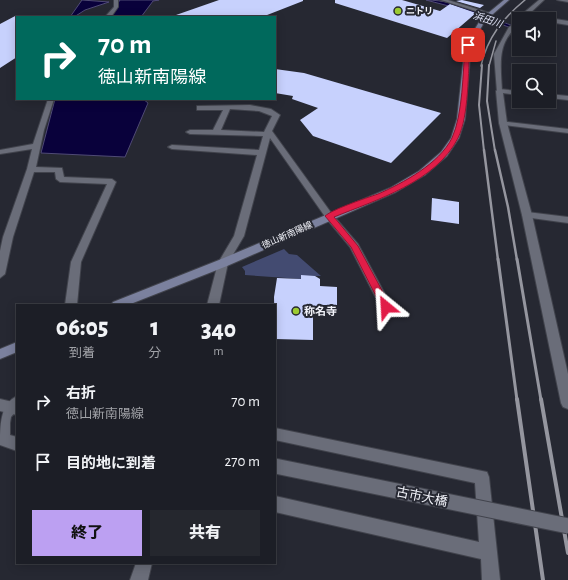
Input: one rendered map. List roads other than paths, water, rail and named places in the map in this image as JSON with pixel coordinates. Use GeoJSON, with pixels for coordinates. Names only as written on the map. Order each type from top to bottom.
{"type":"FeatureCollection","features":[{"type":"Feature","properties":{"kind":"main road","name":"徳山新南陽線"},"geometry":{"type":"LineString","coordinates":[[120,304],[223,263],[329,216],[393,190],[422,174],[444,154],[455,138],[461,119],[468,45],[475,31],[488,16],[507,0]]}},
{"type":"Feature","properties":{"kind":"main road"},"geometry":{"type":"LineString","coordinates":[[0,354],[16,347]]}},
{"type":"Feature","properties":{"kind":"street"},"geometry":{"type":"LineString","coordinates":[[109,16],[116,6],[116,0]]}},
{"type":"Feature","properties":{"kind":"street"},"geometry":{"type":"LineString","coordinates":[[443,0],[488,16]]}},
{"type":"Feature","properties":{"kind":"street"},"geometry":{"type":"LineString","coordinates":[[528,12],[542,0]]}},
{"type":"Feature","properties":{"kind":"street"},"geometry":{"type":"LineString","coordinates":[[559,0],[568,1]]}},
{"type":"Feature","properties":{"kind":"street"},"geometry":{"type":"LineString","coordinates":[[556,21],[568,23]]}},
{"type":"Feature","properties":{"kind":"street"},"geometry":{"type":"LineString","coordinates":[[512,29],[497,54],[499,91],[503,123],[527,215],[566,378],[568,403]]}},
{"type":"Feature","properties":{"kind":"street"},"geometry":{"type":"LineString","coordinates":[[499,91],[512,92]]}},
{"type":"Feature","properties":{"kind":"street"},"geometry":{"type":"LineString","coordinates":[[556,97],[568,98]]}},
{"type":"Feature","properties":{"kind":"street"},"geometry":{"type":"LineString","coordinates":[[0,274],[8,237],[31,169],[36,146],[51,100]]}},
{"type":"Feature","properties":{"kind":"street"},"geometry":{"type":"LineString","coordinates":[[200,108],[228,107],[269,110],[276,115],[268,132],[239,236],[223,263],[213,304]]}},
{"type":"Feature","properties":{"kind":"street"},"geometry":{"type":"LineString","coordinates":[[216,132],[228,107]]}},
{"type":"Feature","properties":{"kind":"street"},"geometry":{"type":"LineString","coordinates":[[503,123],[568,131]]}},
{"type":"Feature","properties":{"kind":"street"},"geometry":{"type":"LineString","coordinates":[[190,132],[268,132]]}},
{"type":"Feature","properties":{"kind":"street"},"geometry":{"type":"LineString","coordinates":[[268,132],[329,216],[354,246],[386,307]]}},
{"type":"Feature","properties":{"kind":"street"},"geometry":{"type":"LineString","coordinates":[[0,152],[36,146]]}},
{"type":"Feature","properties":{"kind":"street"},"geometry":{"type":"LineString","coordinates":[[172,147],[263,153]]}},
{"type":"Feature","properties":{"kind":"street"},"geometry":{"type":"LineString","coordinates":[[31,169],[59,170],[60,179],[112,182],[76,262],[71,304]]}},
{"type":"Feature","properties":{"kind":"street"},"geometry":{"type":"LineString","coordinates":[[527,215],[568,220]]}},
{"type":"Feature","properties":{"kind":"street"},"geometry":{"type":"LineString","coordinates":[[7,443],[1,424],[11,406]]}},
{"type":"Feature","properties":{"kind":"street"},"geometry":{"type":"LineString","coordinates":[[276,434],[482,477],[491,580]]}},
{"type":"Feature","properties":{"kind":"street","name":"古市大橋"},"geometry":{"type":"LineString","coordinates":[[276,466],[568,526]]}},
{"type":"Feature","properties":{"kind":"street"},"geometry":{"type":"LineString","coordinates":[[276,504],[488,552]]}},
{"type":"Feature","properties":{"kind":"street"},"geometry":{"type":"LineString","coordinates":[[140,580],[144,564]]}},
{"type":"Feature","properties":{"kind":"water"},"geometry":{"type":"Polygon","coordinates":[[[82,0],[109,2],[85,10],[76,16],[71,16],[82,0]]]}},
{"type":"Feature","properties":{"kind":"water"},"geometry":{"type":"Polygon","coordinates":[[[120,0],[159,0],[153,1],[142,16],[109,16],[120,0]]]}},
{"type":"Feature","properties":{"kind":"water","name":"浜田川"},"geometry":{"type":"Polygon","coordinates":[[[426,0],[462,6],[512,25],[512,28],[464,10],[426,0]]]}},
{"type":"Feature","properties":{"kind":"water"},"geometry":{"type":"Polygon","coordinates":[[[55,100],[144,100],[148,103],[125,157],[41,153],[55,100]]]}},
{"type":"Feature","properties":{"kind":"railway"},"geometry":{"type":"LineString","coordinates":[[481,66],[487,46],[497,29],[503,21],[525,0]]}},
{"type":"Feature","properties":{"kind":"railway"},"geometry":{"type":"LineString","coordinates":[[489,66],[496,41]]}},
{"type":"Feature","properties":{"kind":"railway"},"geometry":{"type":"LineString","coordinates":[[482,65],[479,105],[484,151]]}},
{"type":"Feature","properties":{"kind":"railway"},"geometry":{"type":"LineString","coordinates":[[489,65],[487,101],[495,151]]}},
{"type":"Feature","properties":{"kind":"railway"},"geometry":{"type":"LineString","coordinates":[[484,150],[498,260]]}},
{"type":"Feature","properties":{"kind":"railway"},"geometry":{"type":"LineString","coordinates":[[495,150],[508,207],[517,260]]}},
{"type":"Feature","properties":{"kind":"railway"},"geometry":{"type":"LineString","coordinates":[[498,259],[517,400]]}},
{"type":"Feature","properties":{"kind":"railway"},"geometry":{"type":"LineString","coordinates":[[517,259],[541,400]]}},
{"type":"Feature","properties":{"kind":"railway"},"geometry":{"type":"LineString","coordinates":[[517,399],[543,580]]}},
{"type":"Feature","properties":{"kind":"railway"},"geometry":{"type":"LineString","coordinates":[[541,399],[568,553]]}},
{"type":"Feature","properties":{"kind":"place","name":"ニトリ"},"geometry":{"type":"Point","coordinates":[398,11]}},
{"type":"Feature","properties":{"kind":"place","name":"称名寺"},"geometry":{"type":"Point","coordinates":[296,311]}}]}
